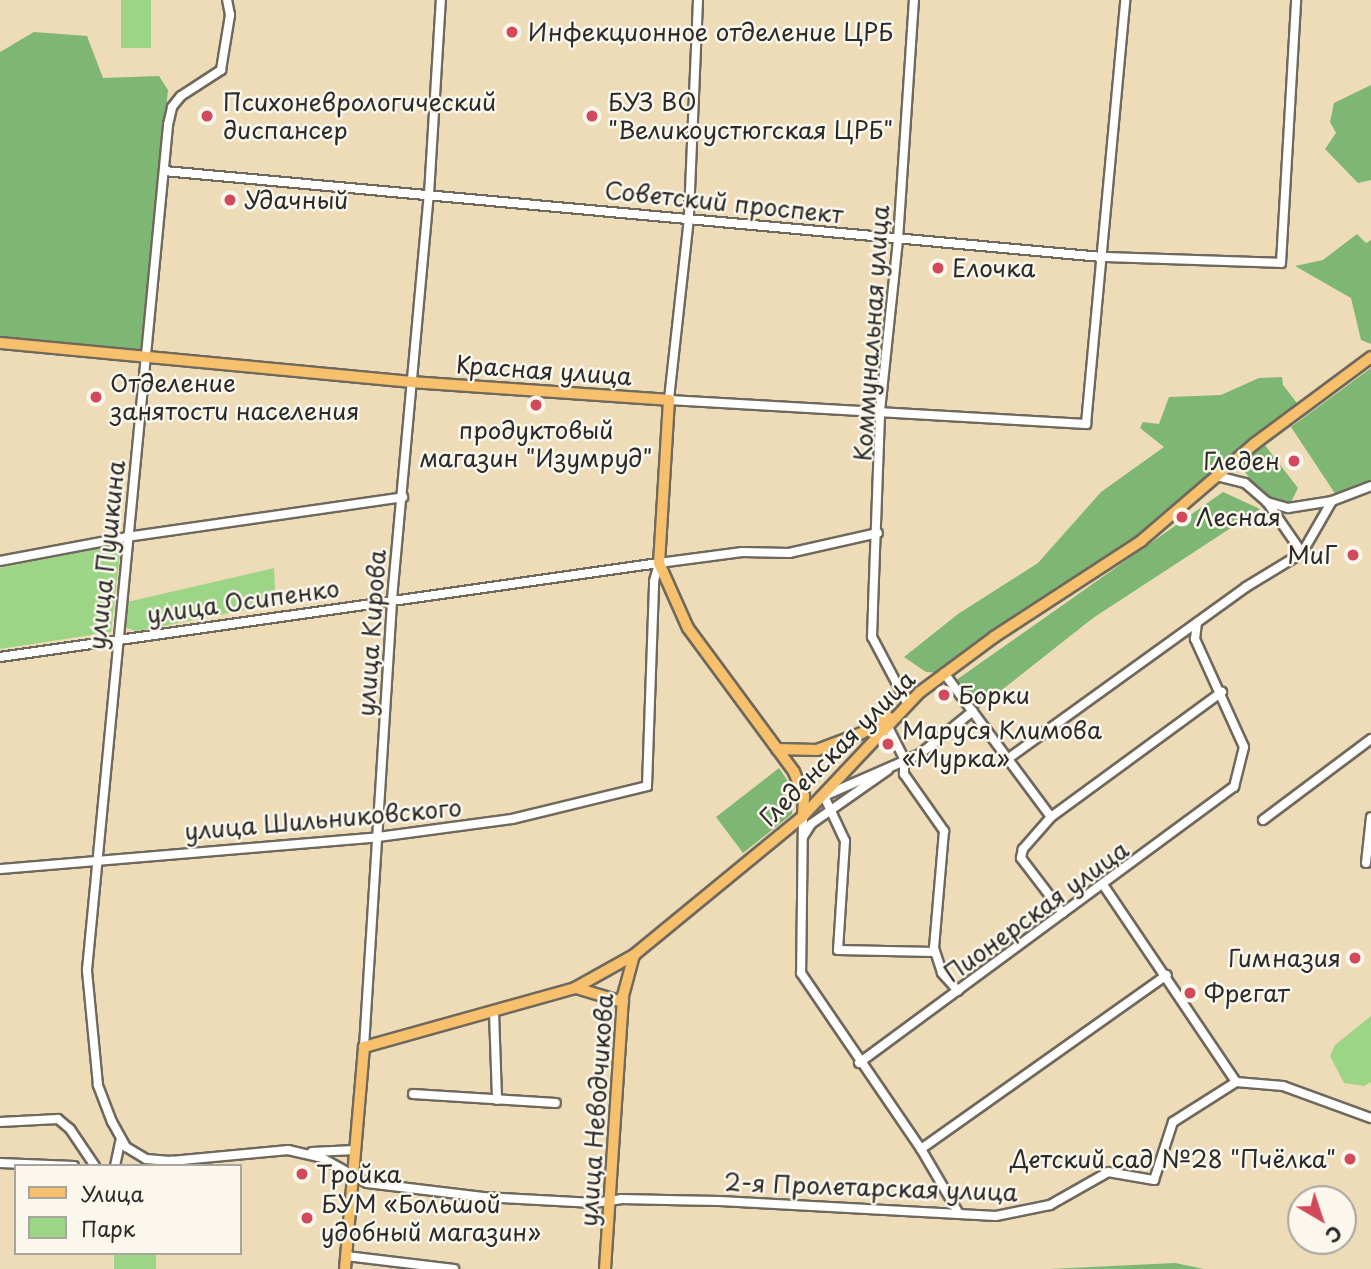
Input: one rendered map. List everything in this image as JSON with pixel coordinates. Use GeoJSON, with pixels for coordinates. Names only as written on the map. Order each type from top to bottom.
{"type":"FeatureCollection","features":[{"type":"Feature","properties":{"kind":"main road","name":"Красная улица"},"geometry":{"type":"LineString","coordinates":[[0,343],[412,382],[669,400]]}},
{"type":"Feature","properties":{"kind":"main road","name":"Гледенская улица"},"geometry":{"type":"LineString","coordinates":[[364,1047],[575,988],[634,955],[803,816],[904,705],[944,673],[1141,541],[1217,476],[1371,357]]}},
{"type":"Feature","properties":{"kind":"main road"},"geometry":{"type":"LineString","coordinates":[[669,400],[659,563],[688,628],[801,786],[803,816]]}},
{"type":"Feature","properties":{"kind":"main road"},"geometry":{"type":"LineString","coordinates":[[777,749],[800,752],[841,743],[904,705]]}},
{"type":"Feature","properties":{"kind":"main road","name":"улица Неводчикова"},"geometry":{"type":"LineString","coordinates":[[606,1269],[623,1002],[634,955]]}},
{"type":"Feature","properties":{"kind":"main road"},"geometry":{"type":"LineString","coordinates":[[575,988],[623,1002]]}},
{"type":"Feature","properties":{"kind":"main road","name":"улица Кирова"},"geometry":{"type":"LineString","coordinates":[[345,1269],[364,1047]]}},
{"type":"Feature","properties":{"kind":"street","name":"улица Пушкина"},"geometry":{"type":"LineString","coordinates":[[168,1163],[146,1159],[126,1147],[98,1086],[88,1009],[95,858],[172,107],[220,70],[230,15],[228,0]]}},
{"type":"Feature","properties":{"kind":"street","name":"улица Кирова"},"geometry":{"type":"LineString","coordinates":[[364,1047],[392,599],[429,194],[441,0]]}},
{"type":"Feature","properties":{"kind":"street"},"geometry":{"type":"LineString","coordinates":[[669,400],[689,218],[698,0]]}},
{"type":"Feature","properties":{"kind":"street","name":"Коммунальная улица"},"geometry":{"type":"LineString","coordinates":[[904,705],[872,637],[878,533],[880,411],[898,240],[914,0]]}},
{"type":"Feature","properties":{"kind":"street"},"geometry":{"type":"LineString","coordinates":[[1102,257],[1125,0]]}},
{"type":"Feature","properties":{"kind":"street","name":"Советский проспект"},"geometry":{"type":"LineString","coordinates":[[164,171],[1102,257],[1280,263],[1296,0]]}},
{"type":"Feature","properties":{"kind":"street","name":"Красная улица"},"geometry":{"type":"LineString","coordinates":[[669,400],[1086,424],[1102,257]]}},
{"type":"Feature","properties":{"kind":"street"},"geometry":{"type":"LineString","coordinates":[[1217,476],[1245,483],[1267,502],[1302,553]]}},
{"type":"Feature","properties":{"kind":"street"},"geometry":{"type":"LineString","coordinates":[[1267,502],[1288,508],[1332,501],[1371,486]]}},
{"type":"Feature","properties":{"kind":"street"},"geometry":{"type":"LineString","coordinates":[[0,561],[127,537],[403,497]]}},
{"type":"Feature","properties":{"kind":"street"},"geometry":{"type":"LineString","coordinates":[[1009,758],[1198,623],[1302,553],[1332,501]]}},
{"type":"Feature","properties":{"kind":"street","name":"улица Осипенко"},"geometry":{"type":"LineString","coordinates":[[0,657],[392,599],[742,552],[789,553],[878,533]]}},
{"type":"Feature","properties":{"kind":"street","name":"улица Шильниковского"},"geometry":{"type":"LineString","coordinates":[[0,869],[95,858],[378,837],[512,819],[647,786],[654,581],[659,563]]}},
{"type":"Feature","properties":{"kind":"street"},"geometry":{"type":"LineString","coordinates":[[1063,913],[1021,858],[1023,849],[1051,817],[1222,692],[1195,639],[1198,623]]}},
{"type":"Feature","properties":{"kind":"street"},"geometry":{"type":"LineString","coordinates":[[944,673],[1051,817]]}},
{"type":"Feature","properties":{"kind":"street","name":"Пионерская улица"},"geometry":{"type":"LineString","coordinates":[[859,1063],[1063,913],[1104,886],[1234,787],[1244,747],[1222,692]]}},
{"type":"Feature","properties":{"kind":"street"},"geometry":{"type":"LineString","coordinates":[[935,952],[838,950],[845,841],[824,796],[904,758],[920,754],[973,712]]}},
{"type":"Feature","properties":{"kind":"street"},"geometry":{"type":"LineString","coordinates":[[887,725],[904,758],[904,774],[944,831],[935,952],[942,973],[958,991]]}},
{"type":"Feature","properties":{"kind":"street"},"geometry":{"type":"LineString","coordinates":[[1263,820],[1371,739]]}},
{"type":"Feature","properties":{"kind":"street"},"geometry":{"type":"LineString","coordinates":[[802,837],[811,824],[904,758]]}},
{"type":"Feature","properties":{"kind":"street"},"geometry":{"type":"LineString","coordinates":[[803,816],[801,973],[859,1063],[921,1149],[958,1212]]}},
{"type":"Feature","properties":{"kind":"street"},"geometry":{"type":"LineString","coordinates":[[1366,863],[1371,817]]}},
{"type":"Feature","properties":{"kind":"street"},"geometry":{"type":"LineString","coordinates":[[1104,886],[1167,975],[1236,1082],[1283,1086],[1371,1118]]}},
{"type":"Feature","properties":{"kind":"street"},"geometry":{"type":"LineString","coordinates":[[921,1149],[1167,975]]}},
{"type":"Feature","properties":{"kind":"street"},"geometry":{"type":"LineString","coordinates":[[494,1012],[497,1100]]}},
{"type":"Feature","properties":{"kind":"street","name":"2-я Пролетарская улица"},"geometry":{"type":"LineString","coordinates":[[306,1153],[367,1183],[483,1197],[594,1203],[610,1199],[958,1212],[996,1216],[1029,1212],[1108,1172],[1154,1180],[1173,1122],[1236,1082]]}},
{"type":"Feature","properties":{"kind":"street"},"geometry":{"type":"LineString","coordinates":[[413,1094],[556,1102]]}},
{"type":"Feature","properties":{"kind":"street"},"geometry":{"type":"LineString","coordinates":[[0,1122],[58,1119],[93,1164]]}},
{"type":"Feature","properties":{"kind":"street"},"geometry":{"type":"LineString","coordinates":[[116,1164],[122,1151],[120,1136]]}},
{"type":"Feature","properties":{"kind":"street","name":"2-я Пролетарская улица"},"geometry":{"type":"LineString","coordinates":[[168,1163],[262,1151],[306,1153],[355,1150]]}},
{"type":"Feature","properties":{"kind":"street"},"geometry":{"type":"LineString","coordinates":[[0,1163],[25,1164]]}},
{"type":"Feature","properties":{"kind":"street"},"geometry":{"type":"LineString","coordinates":[[346,1256],[454,1269]]}},
{"type":"Feature","properties":{"kind":"green space"},"geometry":{"type":"Polygon","coordinates":[[[121,0],[151,0],[151,48],[121,48],[121,0]]]}},
{"type":"Feature","properties":{"kind":"green space"},"geometry":{"type":"Polygon","coordinates":[[[34,32],[87,36],[103,78],[159,76],[168,90],[141,351],[0,337],[0,52],[34,32]]]}},
{"type":"Feature","properties":{"kind":"green space"},"geometry":{"type":"Polygon","coordinates":[[[1371,85],[1371,180],[1358,183],[1325,149],[1336,133],[1330,122],[1334,103],[1371,85]]]}},
{"type":"Feature","properties":{"kind":"green space"},"geometry":{"type":"Polygon","coordinates":[[[1357,234],[1366,243],[1371,240],[1371,344],[1361,340],[1351,298],[1295,266],[1323,260],[1357,234]]]}},
{"type":"Feature","properties":{"kind":"green space"},"geometry":{"type":"Polygon","coordinates":[[[1371,368],[1371,482],[1336,495],[1291,427],[1371,368]]]}},
{"type":"Feature","properties":{"kind":"green space"},"geometry":{"type":"Polygon","coordinates":[[[1282,377],[1283,385],[1300,407],[1168,520],[944,673],[926,672],[904,657],[958,614],[1038,563],[1101,492],[1164,447],[1140,428],[1143,422],[1159,424],[1169,397],[1221,395],[1259,378],[1282,377]]]}},
{"type":"Feature","properties":{"kind":"green space"},"geometry":{"type":"Polygon","coordinates":[[[1264,444],[1298,488],[1288,508],[1267,502],[1243,469],[1243,461],[1264,444]]]}},
{"type":"Feature","properties":{"kind":"green space"},"geometry":{"type":"Polygon","coordinates":[[[1223,492],[1260,509],[1093,618],[974,712],[952,683],[1223,492]]]}},
{"type":"Feature","properties":{"kind":"green space"},"geometry":{"type":"Polygon","coordinates":[[[121,544],[111,632],[0,649],[0,568],[121,544]]]}},
{"type":"Feature","properties":{"kind":"green space"},"geometry":{"type":"Polygon","coordinates":[[[274,568],[276,604],[137,631],[126,628],[127,602],[274,568]]]}},
{"type":"Feature","properties":{"kind":"green space"},"geometry":{"type":"Polygon","coordinates":[[[779,768],[793,789],[792,814],[743,853],[716,817],[779,768]]]}},
{"type":"Feature","properties":{"kind":"green space"},"geometry":{"type":"Polygon","coordinates":[[[1371,1016],[1371,1082],[1364,1086],[1344,1083],[1330,1056],[1335,1045],[1371,1016]]]}},
{"type":"Feature","properties":{"kind":"green space"},"geometry":{"type":"Polygon","coordinates":[[[114,1255],[156,1255],[156,1269],[114,1269],[114,1255]]]}},
{"type":"Feature","properties":{"kind":"green space"},"geometry":{"type":"Polygon","coordinates":[[[1175,1263],[1204,1269],[1049,1269],[1175,1263]]]}},
{"type":"Feature","properties":{"kind":"place","name":"Инфекционное отделение ЦРБ"},"geometry":{"type":"Point","coordinates":[512,32]}},
{"type":"Feature","properties":{"kind":"place","name":"Психоневрологический диспансер"},"geometry":{"type":"Point","coordinates":[207,116]}},
{"type":"Feature","properties":{"kind":"place","name":"БУЗ ВО \"Великоустюгская ЦРБ\""},"geometry":{"type":"Point","coordinates":[592,116]}},
{"type":"Feature","properties":{"kind":"place","name":"Удачный"},"geometry":{"type":"Point","coordinates":[230,200]}},
{"type":"Feature","properties":{"kind":"place","name":"Елочка"},"geometry":{"type":"Point","coordinates":[938,268]}},
{"type":"Feature","properties":{"kind":"place","name":"Отделение занятости населения"},"geometry":{"type":"Point","coordinates":[96,397]}},
{"type":"Feature","properties":{"kind":"place","name":"продуктовый магазин \"Изумруд\""},"geometry":{"type":"Point","coordinates":[536,405]}},
{"type":"Feature","properties":{"kind":"place","name":"Гледен"},"geometry":{"type":"Point","coordinates":[1294,461]}},
{"type":"Feature","properties":{"kind":"place","name":"Лесная"},"geometry":{"type":"Point","coordinates":[1182,517]}},
{"type":"Feature","properties":{"kind":"place","name":"МиГ"},"geometry":{"type":"Point","coordinates":[1353,555]}},
{"type":"Feature","properties":{"kind":"place","name":"Борки"},"geometry":{"type":"Point","coordinates":[944,695]}},
{"type":"Feature","properties":{"kind":"place","name":"Маруся Климова «Мурка»"},"geometry":{"type":"Point","coordinates":[888,744]}},
{"type":"Feature","properties":{"kind":"place","name":"Гимназия"},"geometry":{"type":"Point","coordinates":[1355,958]}},
{"type":"Feature","properties":{"kind":"place","name":"Фрегат"},"geometry":{"type":"Point","coordinates":[1190,993]}},
{"type":"Feature","properties":{"kind":"place","name":"Детский сад №28 \"Пчёлка\""},"geometry":{"type":"Point","coordinates":[1350,1159]}},
{"type":"Feature","properties":{"kind":"place","name":"Тройка"},"geometry":{"type":"Point","coordinates":[302,1174]}},
{"type":"Feature","properties":{"kind":"place","name":"БУМ «Большой удобный магазин»"},"geometry":{"type":"Point","coordinates":[307,1218]}}]}
